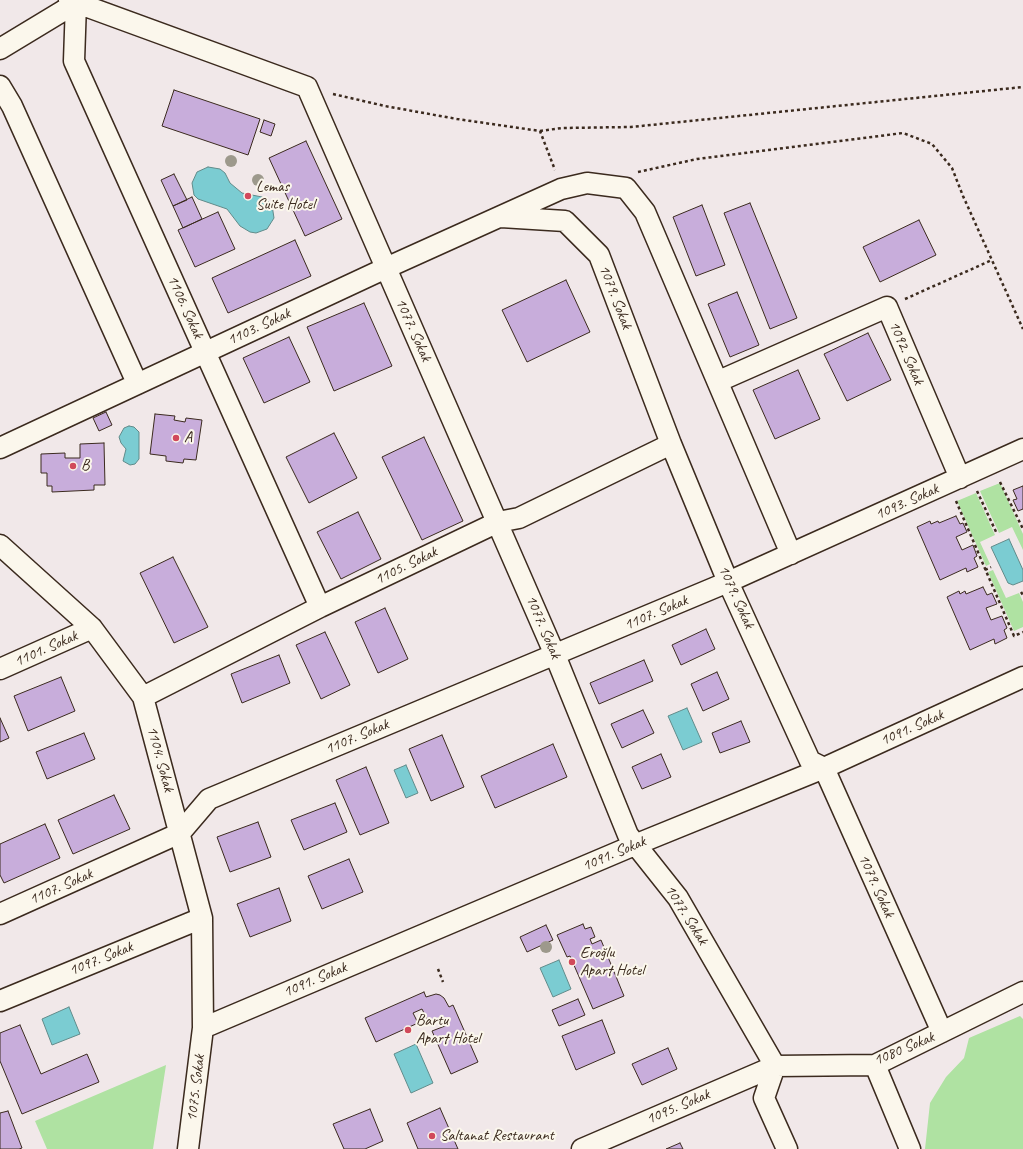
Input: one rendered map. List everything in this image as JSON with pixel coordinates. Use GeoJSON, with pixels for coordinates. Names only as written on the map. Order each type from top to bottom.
{"type":"FeatureCollection","features":[{"type":"Feature","properties":{"kind":"street"},"geometry":{"type":"LineString","coordinates":[[0,49],[73,1],[307,87]]}},
{"type":"Feature","properties":{"kind":"street","name":"1106. Sokak"},"geometry":{"type":"LineString","coordinates":[[73,1],[74,61],[320,607]]}},
{"type":"Feature","properties":{"kind":"street"},"geometry":{"type":"LineString","coordinates":[[0,86],[12,106],[137,383]]}},
{"type":"Feature","properties":{"kind":"street","name":"1077. Sokak"},"geometry":{"type":"LineString","coordinates":[[307,87],[556,655],[628,835],[637,844],[678,898],[775,1066]]}},
{"type":"Feature","properties":{"kind":"street","name":"1103. Sokak"},"geometry":{"type":"LineString","coordinates":[[0,448],[386,268],[561,189],[587,183],[626,188],[645,212],[719,381],[791,554]]}},
{"type":"Feature","properties":{"kind":"street","name":"1079. Sokak"},"geometry":{"type":"LineString","coordinates":[[497,217],[565,221],[600,255],[672,444],[728,582],[810,761],[824,768],[942,1032]]}},
{"type":"Feature","properties":{"kind":"street","name":"1092. Sokak"},"geometry":{"type":"LineString","coordinates":[[719,381],[887,307],[968,487]]}},
{"type":"Feature","properties":{"kind":"street","name":"1105. Sokak"},"geometry":{"type":"LineString","coordinates":[[143,697],[320,607],[498,522],[519,518],[672,444]]}},
{"type":"Feature","properties":{"kind":"street","name":"1093. Sokak"},"geometry":{"type":"LineString","coordinates":[[728,582],[791,554],[968,487],[1023,449]]}},
{"type":"Feature","properties":{"kind":"street","name":"1104. Sokak"},"geometry":{"type":"LineString","coordinates":[[0,545],[92,628],[143,697],[202,918],[203,1028]]}},
{"type":"Feature","properties":{"kind":"street","name":"1107. Sokak"},"geometry":{"type":"LineString","coordinates":[[0,914],[180,833],[209,799],[728,582]]}},
{"type":"Feature","properties":{"kind":"street","name":"1101. Sokak"},"geometry":{"type":"LineString","coordinates":[[0,669],[92,628]]}},
{"type":"Feature","properties":{"kind":"street","name":"1091. Sokak"},"geometry":{"type":"LineString","coordinates":[[203,1028],[637,844],[824,768],[1023,677]]}},
{"type":"Feature","properties":{"kind":"street","name":"1097. Sokak"},"geometry":{"type":"LineString","coordinates":[[0,1001],[202,918]]}},
{"type":"Feature","properties":{"kind":"street","name":"1080 Sokak"},"geometry":{"type":"LineString","coordinates":[[775,1066],[875,1064],[1023,992]]}},
{"type":"Feature","properties":{"kind":"street","name":"1075. Sokak"},"geometry":{"type":"LineString","coordinates":[[188,1149],[203,1028]]}},
{"type":"Feature","properties":{"kind":"street"},"geometry":{"type":"LineString","coordinates":[[875,1064],[910,1149]]}},
{"type":"Feature","properties":{"kind":"street"},"geometry":{"type":"LineString","coordinates":[[775,1066],[764,1098],[787,1149]]}},
{"type":"Feature","properties":{"kind":"street","name":"1095. Sokak"},"geometry":{"type":"LineString","coordinates":[[582,1149],[775,1066]]}},
{"type":"Feature","properties":{"kind":"path"},"geometry":{"type":"LineString","coordinates":[[307,87],[385,106],[540,131],[562,128],[631,127],[1023,87]]}},
{"type":"Feature","properties":{"kind":"path"},"geometry":{"type":"LineString","coordinates":[[540,131],[561,189]]}},
{"type":"Feature","properties":{"kind":"path"},"geometry":{"type":"LineString","coordinates":[[631,173],[697,159],[903,133],[932,144],[952,168],[963,196],[1023,329]]}},
{"type":"Feature","properties":{"kind":"path"},"geometry":{"type":"LineString","coordinates":[[887,307],[992,260]]}},
{"type":"Feature","properties":{"kind":"path"},"geometry":{"type":"LineString","coordinates":[[1002,482],[1023,529]]}},
{"type":"Feature","properties":{"kind":"path"},"geometry":{"type":"LineString","coordinates":[[997,534],[968,487],[955,502],[1014,636],[1023,632]]}},
{"type":"Feature","properties":{"kind":"path"},"geometry":{"type":"LineString","coordinates":[[985,570],[991,567]]}},
{"type":"Feature","properties":{"kind":"path"},"geometry":{"type":"LineString","coordinates":[[438,969],[443,982]]}},
{"type":"Feature","properties":{"kind":"green space"},"geometry":{"type":"Polygon","coordinates":[[[1000,483],[1023,534],[1023,550],[1012,527],[999,533],[980,491],[1000,483]]]}},
{"type":"Feature","properties":{"kind":"green space"},"geometry":{"type":"Polygon","coordinates":[[[976,493],[995,535],[980,542],[990,564],[986,566],[957,501],[976,493]]]}},
{"type":"Feature","properties":{"kind":"green space"},"geometry":{"type":"Polygon","coordinates":[[[993,570],[1006,598],[1019,593],[1023,602],[1023,627],[1014,631],[988,572],[993,570]]]}},
{"type":"Feature","properties":{"kind":"green space"},"geometry":{"type":"Polygon","coordinates":[[[1020,1016],[1023,1019],[1023,1149],[925,1149],[930,1103],[946,1077],[964,1058],[969,1038],[1020,1016]]]}},
{"type":"Feature","properties":{"kind":"green space"},"geometry":{"type":"Polygon","coordinates":[[[166,1065],[153,1149],[47,1149],[35,1121],[166,1065]]]}},
{"type":"Feature","properties":{"kind":"water"},"geometry":{"type":"Polygon","coordinates":[[[208,167],[220,169],[225,173],[230,183],[242,193],[262,197],[272,205],[274,218],[267,229],[256,233],[250,232],[240,226],[227,209],[198,199],[194,195],[192,183],[197,172],[208,167]]]}},
{"type":"Feature","properties":{"kind":"water"},"geometry":{"type":"Polygon","coordinates":[[[129,426],[134,427],[139,432],[139,459],[135,464],[130,465],[123,461],[126,449],[121,443],[119,437],[124,428],[129,426]]]}},
{"type":"Feature","properties":{"kind":"water"},"geometry":{"type":"Polygon","coordinates":[[[1009,539],[1023,570],[1023,581],[1013,585],[1008,583],[991,547],[1009,539]]]}},
{"type":"Feature","properties":{"kind":"water"},"geometry":{"type":"Polygon","coordinates":[[[687,708],[702,742],[683,750],[668,716],[687,708]]]}},
{"type":"Feature","properties":{"kind":"water"},"geometry":{"type":"Polygon","coordinates":[[[406,765],[418,793],[406,798],[394,770],[406,765]]]}},
{"type":"Feature","properties":{"kind":"water"},"geometry":{"type":"Polygon","coordinates":[[[559,960],[571,989],[553,997],[540,968],[559,960]]]}},
{"type":"Feature","properties":{"kind":"water"},"geometry":{"type":"Polygon","coordinates":[[[69,1007],[80,1034],[52,1045],[42,1019],[69,1007]]]}},
{"type":"Feature","properties":{"kind":"water"},"geometry":{"type":"Polygon","coordinates":[[[416,1044],[433,1083],[411,1093],[394,1054],[416,1044]]]}},
{"type":"Feature","properties":{"kind":"building"},"geometry":{"type":"Polygon","coordinates":[[[174,90],[260,119],[248,155],[162,126],[174,90]]]}},
{"type":"Feature","properties":{"kind":"building"},"geometry":{"type":"Polygon","coordinates":[[[264,120],[275,124],[271,136],[260,132],[264,120]]]}},
{"type":"Feature","properties":{"kind":"building"},"geometry":{"type":"Polygon","coordinates":[[[306,141],[342,219],[305,236],[269,158],[306,141]]]}},
{"type":"Feature","properties":{"kind":"building"},"geometry":{"type":"Polygon","coordinates":[[[174,174],[187,200],[173,206],[161,180],[174,174]]]}},
{"type":"Feature","properties":{"kind":"building"},"geometry":{"type":"Polygon","coordinates":[[[192,197],[202,219],[183,228],[173,206],[192,197]]]}},
{"type":"Feature","properties":{"kind":"building"},"geometry":{"type":"Polygon","coordinates":[[[750,203],[797,318],[770,329],[724,213],[750,203]]]}},
{"type":"Feature","properties":{"kind":"building"},"geometry":{"type":"Polygon","coordinates":[[[702,205],[725,265],[696,276],[673,217],[702,205]]]}},
{"type":"Feature","properties":{"kind":"building"},"geometry":{"type":"Polygon","coordinates":[[[218,212],[235,249],[195,267],[178,230],[218,212]]]}},
{"type":"Feature","properties":{"kind":"building"},"geometry":{"type":"Polygon","coordinates":[[[919,220],[936,255],[880,282],[863,247],[919,220]]]}},
{"type":"Feature","properties":{"kind":"building"},"geometry":{"type":"Polygon","coordinates":[[[295,240],[311,276],[228,313],[212,278],[295,240]]]}},
{"type":"Feature","properties":{"kind":"building"},"geometry":{"type":"Polygon","coordinates":[[[566,280],[590,332],[527,362],[502,310],[566,280]]]}},
{"type":"Feature","properties":{"kind":"building"},"geometry":{"type":"Polygon","coordinates":[[[737,292],[759,345],[730,357],[708,304],[737,292]]]}},
{"type":"Feature","properties":{"kind":"building"},"geometry":{"type":"Polygon","coordinates":[[[364,303],[392,366],[334,391],[307,327],[364,303]]]}},
{"type":"Feature","properties":{"kind":"building"},"geometry":{"type":"Polygon","coordinates":[[[868,333],[891,380],[847,401],[824,354],[868,333]]]}},
{"type":"Feature","properties":{"kind":"building"},"geometry":{"type":"Polygon","coordinates":[[[289,337],[310,382],[264,403],[243,358],[289,337]]]}},
{"type":"Feature","properties":{"kind":"building"},"geometry":{"type":"Polygon","coordinates":[[[798,370],[820,419],[775,439],[753,390],[798,370]]]}},
{"type":"Feature","properties":{"kind":"building"},"geometry":{"type":"Polygon","coordinates":[[[106,412],[112,425],[99,431],[93,418],[106,412]]]}},
{"type":"Feature","properties":{"kind":"building","name":"A"},"geometry":{"type":"Polygon","coordinates":[[[155,414],[175,416],[174,420],[185,422],[186,418],[202,420],[196,460],[184,459],[183,463],[166,461],[166,456],[150,454],[155,414]]]}},
{"type":"Feature","properties":{"kind":"building"},"geometry":{"type":"Polygon","coordinates":[[[334,433],[357,478],[309,503],[286,457],[334,433]]]}},
{"type":"Feature","properties":{"kind":"building"},"geometry":{"type":"Polygon","coordinates":[[[424,437],[463,521],[422,540],[382,457],[424,437]]]}},
{"type":"Feature","properties":{"kind":"building","name":"B"},"geometry":{"type":"Polygon","coordinates":[[[104,443],[105,485],[94,485],[94,490],[52,492],[52,486],[47,486],[47,473],[41,473],[41,454],[65,453],[65,458],[80,458],[80,444],[104,443]]]}},
{"type":"Feature","properties":{"kind":"building"},"geometry":{"type":"Polygon","coordinates":[[[1023,486],[1023,509],[1018,511],[1013,500],[1017,499],[1013,490],[1023,486]]]}},
{"type":"Feature","properties":{"kind":"building"},"geometry":{"type":"Polygon","coordinates":[[[358,512],[381,559],[341,579],[317,532],[358,512]]]}},
{"type":"Feature","properties":{"kind":"building"},"geometry":{"type":"Polygon","coordinates":[[[956,516],[960,524],[963,523],[967,532],[956,537],[962,550],[973,545],[977,556],[974,558],[978,567],[967,572],[966,568],[940,580],[917,527],[930,521],[931,524],[938,521],[939,523],[956,516]]]}},
{"type":"Feature","properties":{"kind":"building"},"geometry":{"type":"Polygon","coordinates":[[[173,557],[208,627],[174,643],[140,573],[173,557]]]}},
{"type":"Feature","properties":{"kind":"building"},"geometry":{"type":"Polygon","coordinates":[[[983,587],[987,595],[992,593],[997,604],[986,608],[991,620],[1002,616],[1007,628],[1004,630],[1007,638],[995,644],[994,639],[970,650],[947,597],[959,591],[960,594],[965,591],[966,594],[983,587]]]}},
{"type":"Feature","properties":{"kind":"building"},"geometry":{"type":"Polygon","coordinates":[[[385,608],[408,659],[378,673],[355,622],[385,608]]]}},
{"type":"Feature","properties":{"kind":"building"},"geometry":{"type":"Polygon","coordinates":[[[706,629],[715,649],[681,665],[672,645],[706,629]]]}},
{"type":"Feature","properties":{"kind":"building"},"geometry":{"type":"Polygon","coordinates":[[[325,632],[350,685],[321,699],[296,645],[325,632]]]}},
{"type":"Feature","properties":{"kind":"building"},"geometry":{"type":"Polygon","coordinates":[[[279,655],[290,683],[242,703],[231,674],[279,655]]]}},
{"type":"Feature","properties":{"kind":"building"},"geometry":{"type":"Polygon","coordinates":[[[644,660],[653,681],[599,704],[590,683],[644,660]]]}},
{"type":"Feature","properties":{"kind":"building"},"geometry":{"type":"Polygon","coordinates":[[[717,672],[729,699],[703,711],[691,684],[717,672]]]}},
{"type":"Feature","properties":{"kind":"building"},"geometry":{"type":"Polygon","coordinates":[[[61,677],[75,711],[28,731],[14,696],[61,677]]]}},
{"type":"Feature","properties":{"kind":"building"},"geometry":{"type":"Polygon","coordinates":[[[643,710],[654,733],[622,748],[611,724],[643,710]]]}},
{"type":"Feature","properties":{"kind":"building"},"geometry":{"type":"Polygon","coordinates":[[[0,718],[9,738],[0,742],[0,718]]]}},
{"type":"Feature","properties":{"kind":"building"},"geometry":{"type":"Polygon","coordinates":[[[741,721],[750,742],[720,753],[712,733],[741,721]]]}},
{"type":"Feature","properties":{"kind":"building"},"geometry":{"type":"Polygon","coordinates":[[[84,733],[95,759],[47,779],[36,752],[84,733]]]}},
{"type":"Feature","properties":{"kind":"building"},"geometry":{"type":"Polygon","coordinates":[[[442,735],[464,787],[431,801],[409,749],[442,735]]]}},
{"type":"Feature","properties":{"kind":"building"},"geometry":{"type":"Polygon","coordinates":[[[553,744],[567,777],[495,808],[481,776],[553,744]]]}},
{"type":"Feature","properties":{"kind":"building"},"geometry":{"type":"Polygon","coordinates":[[[661,754],[671,777],[642,789],[632,767],[661,754]]]}},
{"type":"Feature","properties":{"kind":"building"},"geometry":{"type":"Polygon","coordinates":[[[366,767],[389,823],[360,835],[336,780],[366,767]]]}},
{"type":"Feature","properties":{"kind":"building"},"geometry":{"type":"Polygon","coordinates":[[[114,795],[130,829],[73,854],[58,820],[114,795]]]}},
{"type":"Feature","properties":{"kind":"building"},"geometry":{"type":"Polygon","coordinates":[[[335,803],[347,832],[304,850],[291,820],[335,803]]]}},
{"type":"Feature","properties":{"kind":"building"},"geometry":{"type":"Polygon","coordinates":[[[258,822],[271,857],[230,872],[217,837],[258,822]]]}},
{"type":"Feature","properties":{"kind":"building"},"geometry":{"type":"Polygon","coordinates":[[[45,824],[60,858],[4,883],[0,875],[0,844],[45,824]]]}},
{"type":"Feature","properties":{"kind":"building"},"geometry":{"type":"Polygon","coordinates":[[[349,859],[363,892],[322,909],[308,876],[349,859]]]}},
{"type":"Feature","properties":{"kind":"building"},"geometry":{"type":"Polygon","coordinates":[[[279,888],[291,921],[250,937],[237,904],[279,888]]]}},
{"type":"Feature","properties":{"kind":"building"},"geometry":{"type":"Polygon","coordinates":[[[583,924],[585,929],[591,927],[595,937],[590,939],[592,944],[601,940],[624,996],[593,1009],[570,956],[567,957],[557,935],[583,924]]]}},
{"type":"Feature","properties":{"kind":"building"},"geometry":{"type":"Polygon","coordinates":[[[546,925],[553,940],[527,952],[520,937],[546,925]]]}},
{"type":"Feature","properties":{"kind":"building"},"geometry":{"type":"Polygon","coordinates":[[[424,992],[426,997],[436,994],[440,995],[444,998],[449,1007],[453,1005],[478,1062],[451,1074],[432,1031],[445,1026],[442,1017],[432,1021],[427,1019],[422,1009],[413,1013],[418,1023],[376,1042],[365,1018],[424,992]]]}},
{"type":"Feature","properties":{"kind":"building"},"geometry":{"type":"Polygon","coordinates":[[[578,999],[585,1015],[559,1026],[552,1010],[578,999]]]}},
{"type":"Feature","properties":{"kind":"building"},"geometry":{"type":"Polygon","coordinates":[[[602,1020],[615,1053],[576,1070],[562,1036],[602,1020]]]}},
{"type":"Feature","properties":{"kind":"building"},"geometry":{"type":"Polygon","coordinates":[[[20,1025],[41,1074],[87,1054],[99,1082],[22,1114],[0,1061],[0,1033],[20,1025]]]}},
{"type":"Feature","properties":{"kind":"building"},"geometry":{"type":"Polygon","coordinates":[[[668,1048],[677,1069],[642,1085],[632,1064],[668,1048]]]}},
{"type":"Feature","properties":{"kind":"building","name":"Saltanat Restaurant"},"geometry":{"type":"Polygon","coordinates":[[[440,1108],[458,1149],[418,1149],[407,1123],[440,1108]]]}},
{"type":"Feature","properties":{"kind":"building"},"geometry":{"type":"Polygon","coordinates":[[[370,1109],[383,1141],[365,1149],[344,1149],[333,1124],[370,1109]]]}},
{"type":"Feature","properties":{"kind":"building"},"geometry":{"type":"Polygon","coordinates":[[[8,1111],[22,1148],[19,1149],[0,1149],[0,1113],[8,1111]]]}},
{"type":"Feature","properties":{"kind":"building"},"geometry":{"type":"Polygon","coordinates":[[[680,1143],[683,1149],[666,1149],[680,1143]]]}},
{"type":"Feature","properties":{"kind":"place","name":"Lemas Suite Hotel"},"geometry":{"type":"Point","coordinates":[248,196]}},
{"type":"Feature","properties":{"kind":"place","name":"A"},"geometry":{"type":"Point","coordinates":[176,438]}},
{"type":"Feature","properties":{"kind":"place","name":"B"},"geometry":{"type":"Point","coordinates":[73,466]}},
{"type":"Feature","properties":{"kind":"place","name":"Eroğlu Apart Hotel"},"geometry":{"type":"Point","coordinates":[572,962]}},
{"type":"Feature","properties":{"kind":"place","name":"Bartu Apart Hotel"},"geometry":{"type":"Point","coordinates":[408,1030]}},
{"type":"Feature","properties":{"kind":"place","name":"Saltanat Restaurant"},"geometry":{"type":"Point","coordinates":[432,1136]}}]}
